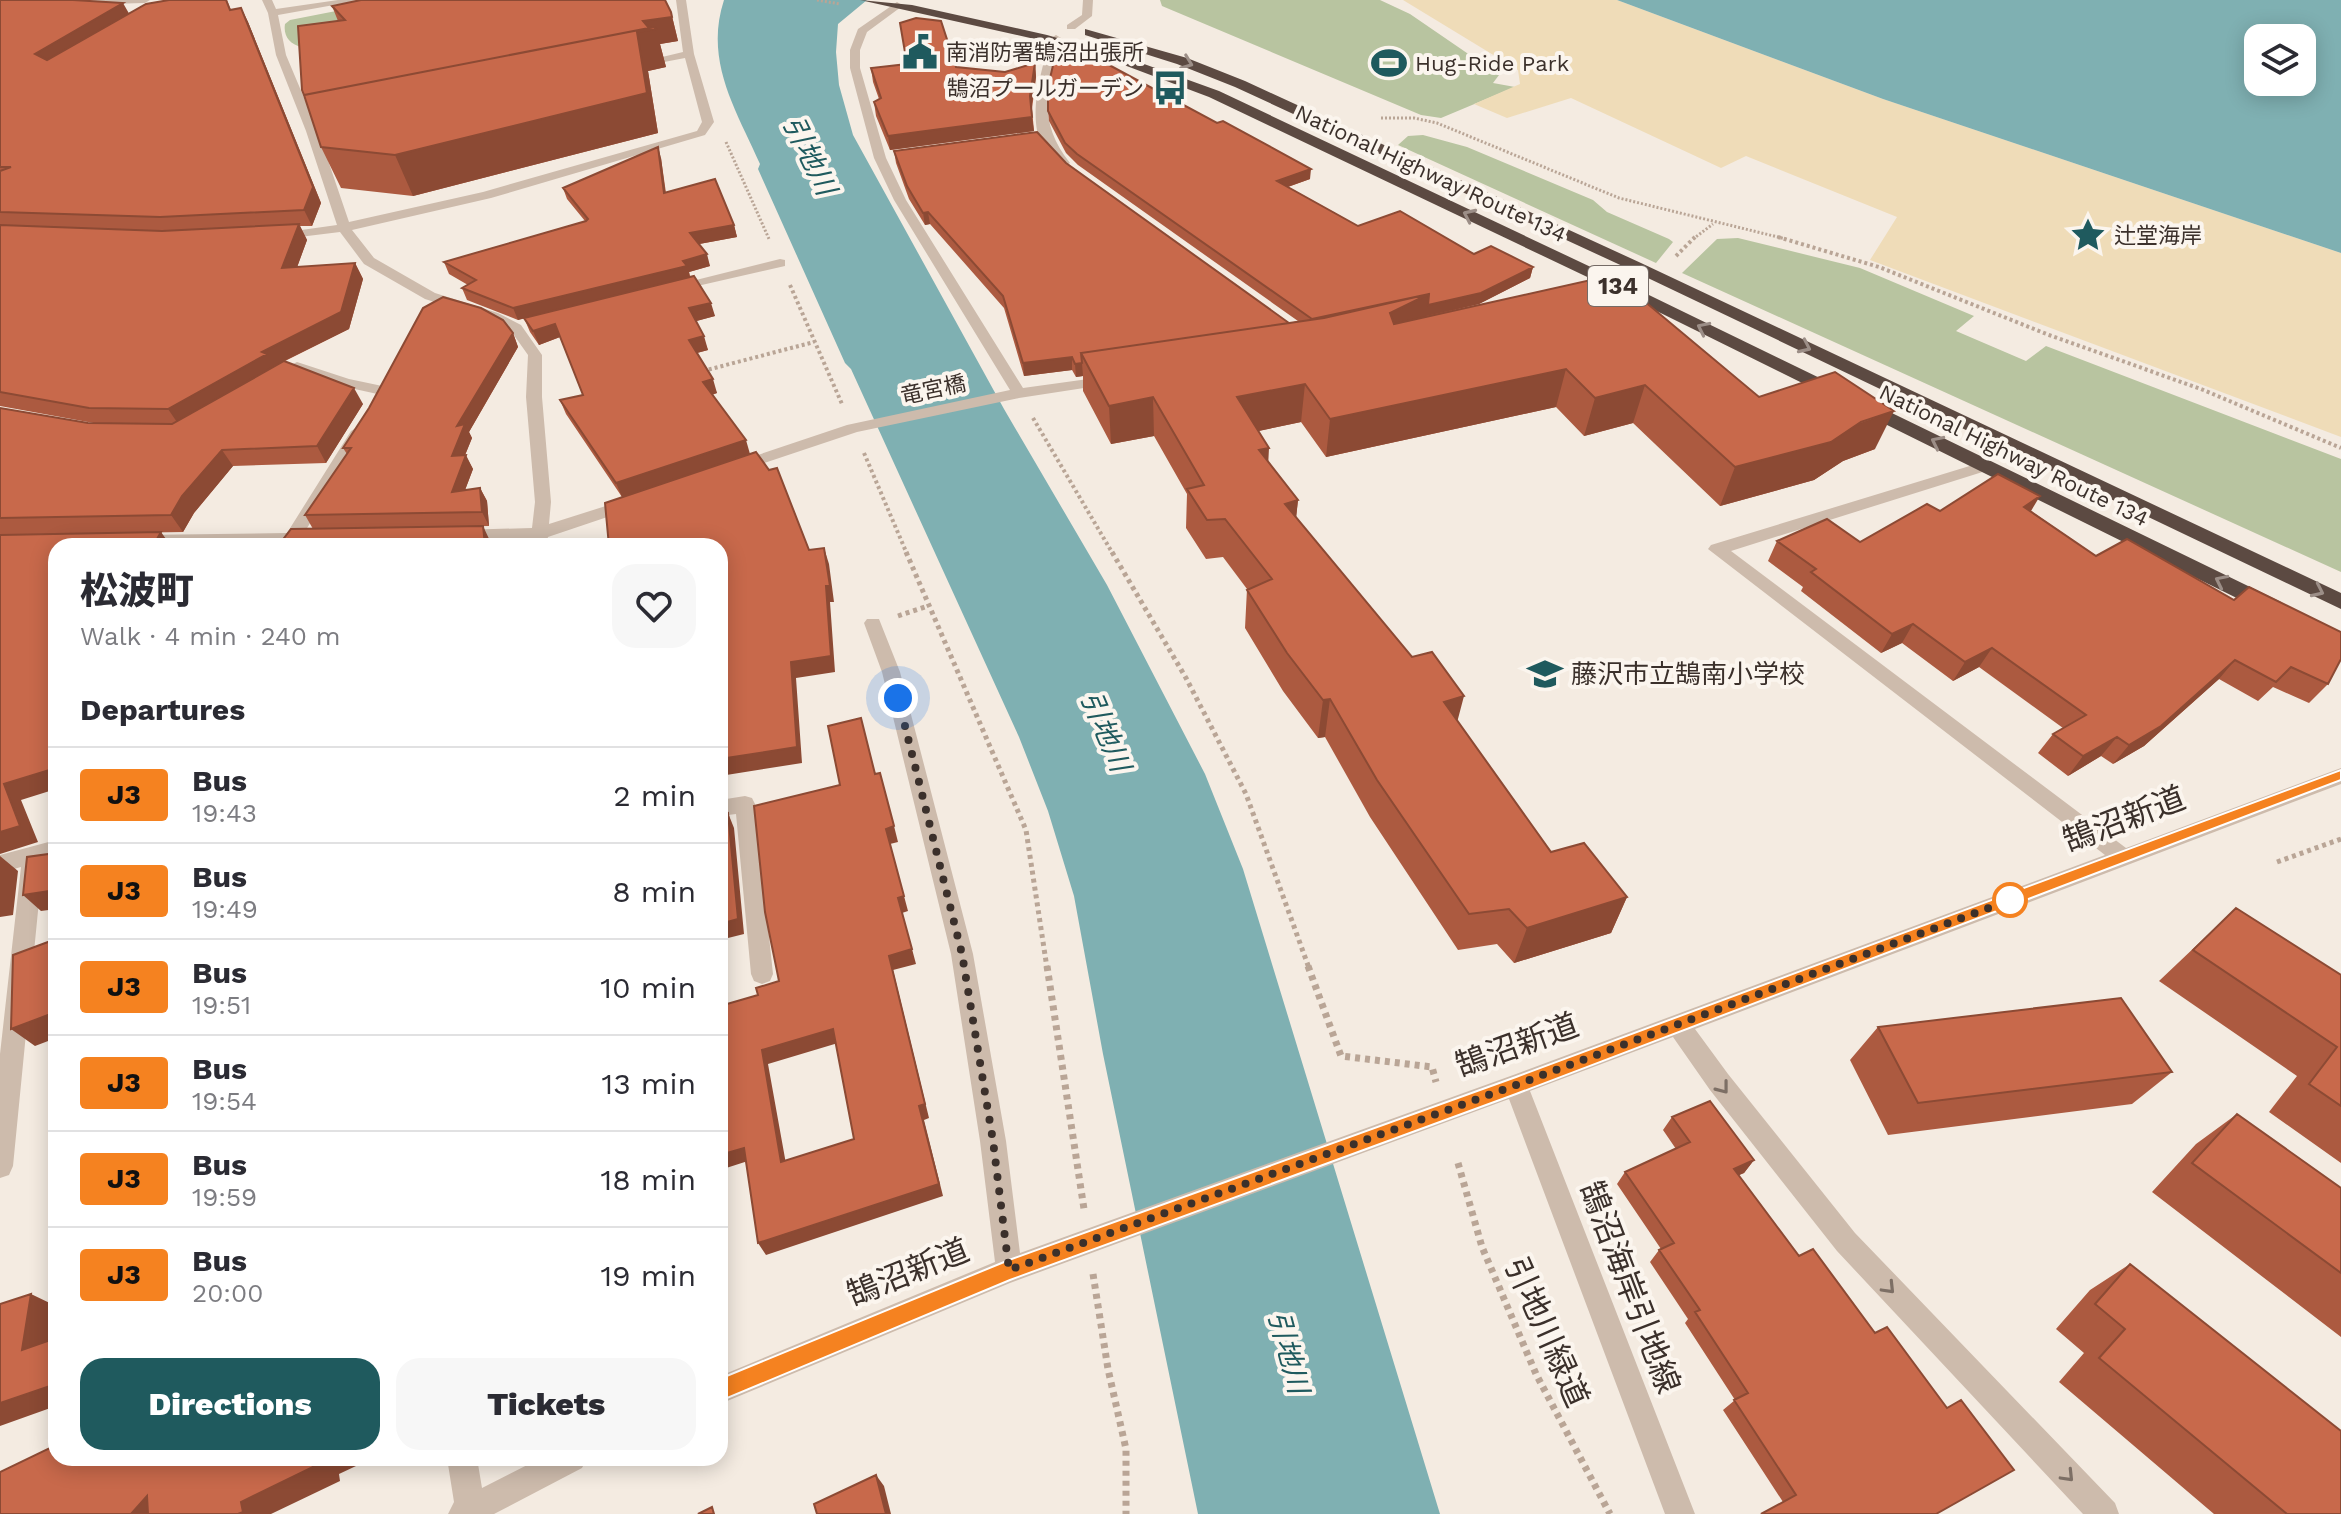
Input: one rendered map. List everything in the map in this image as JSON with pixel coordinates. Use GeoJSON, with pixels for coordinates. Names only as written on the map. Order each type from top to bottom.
{"type":"FeatureCollection","features":[{"type":"Feature","properties":{"kind":"highway","name":"National Highway Route 134"},"geometry":{"type":"LineString","coordinates":[[868,0],[1006,25],[1056,38],[1157,71],[1214,94],[1608,281],[2284,612]]}},
{"type":"Feature","properties":{"kind":"highway","name":"National Highway Route 134"},"geometry":{"type":"LineString","coordinates":[[950,0],[1071,27],[1170,57],[1240,84],[1635,266],[2341,602]]}},
{"type":"Feature","properties":{"kind":"street"},"geometry":{"type":"LineString","coordinates":[[58,2],[145,0]]}},
{"type":"Feature","properties":{"kind":"street"},"geometry":{"type":"LineString","coordinates":[[357,0],[270,6],[281,55],[312,131],[345,229],[369,261],[427,302],[493,316],[523,326],[535,355],[534,397],[543,502],[540,538]]}},
{"type":"Feature","properties":{"kind":"street"},"geometry":{"type":"LineString","coordinates":[[265,239],[345,229],[396,218],[701,133],[708,122],[689,54],[681,0]]}},
{"type":"Feature","properties":{"kind":"street"},"geometry":{"type":"LineString","coordinates":[[1071,27],[1087,16],[1088,0]]}},
{"type":"Feature","properties":{"kind":"street"},"geometry":{"type":"LineString","coordinates":[[897,5],[862,31],[855,50],[855,68],[880,158],[900,200],[1012,394]]}},
{"type":"Feature","properties":{"kind":"street"},"geometry":{"type":"LineString","coordinates":[[1056,38],[1045,78],[1040,121],[1043,137],[1052,152],[1072,170]]}},
{"type":"Feature","properties":{"kind":"street"},"geometry":{"type":"LineString","coordinates":[[629,66],[689,54]]}},
{"type":"Feature","properties":{"kind":"street"},"geometry":{"type":"LineString","coordinates":[[312,131],[327,128]]}},
{"type":"Feature","properties":{"kind":"street"},"geometry":{"type":"LineString","coordinates":[[1029,139],[1043,137]]}},
{"type":"Feature","properties":{"kind":"street"},"geometry":{"type":"LineString","coordinates":[[880,158],[895,156]]}},
{"type":"Feature","properties":{"kind":"street"},"geometry":{"type":"LineString","coordinates":[[662,290],[780,263]]}},
{"type":"Feature","properties":{"kind":"street"},"geometry":{"type":"LineString","coordinates":[[1571,291],[1608,281],[1635,266]]}},
{"type":"Feature","properties":{"kind":"street"},"geometry":{"type":"LineString","coordinates":[[272,381],[297,366],[346,383],[385,384],[369,415],[292,538]]}},
{"type":"Feature","properties":{"kind":"street","name":"竜宮橋"},"geometry":{"type":"LineString","coordinates":[[716,474],[862,426],[1012,394],[1125,377]]}},
{"type":"Feature","properties":{"kind":"street"},"geometry":{"type":"LineString","coordinates":[[1986,466],[1717,549],[2124,858]]}},
{"type":"Feature","properties":{"kind":"street"},"geometry":{"type":"LineString","coordinates":[[545,538],[643,499]]}},
{"type":"Feature","properties":{"kind":"street"},"geometry":{"type":"LineString","coordinates":[[448,535],[503,538]]}},
{"type":"Feature","properties":{"kind":"street"},"geometry":{"type":"LineString","coordinates":[[316,538],[323,537]]}},
{"type":"Feature","properties":{"kind":"street"},"geometry":{"type":"LineString","coordinates":[[873,623],[891,672],[962,954],[993,1141],[1009,1270]]}},
{"type":"Feature","properties":{"kind":"street","name":"鵠沼新道"},"geometry":{"type":"LineString","coordinates":[[728,1387],[1009,1270],[1516,1085],[2341,776]]}},
{"type":"Feature","properties":{"kind":"street"},"geometry":{"type":"LineString","coordinates":[[728,807],[745,804],[762,974]]}},
{"type":"Feature","properties":{"kind":"street"},"geometry":{"type":"LineString","coordinates":[[0,864],[45,852],[0,1166]]}},
{"type":"Feature","properties":{"kind":"street"},"geometry":{"type":"LineString","coordinates":[[1678,1024],[1719,1082],[1846,1242],[2104,1514]]}},
{"type":"Feature","properties":{"kind":"street","name":"鵠沼海岸引地線"},"geometry":{"type":"LineString","coordinates":[[1516,1085],[1680,1514]]}},
{"type":"Feature","properties":{"kind":"street"},"geometry":{"type":"LineString","coordinates":[[463,1466],[468,1513],[557,1466]]}},
{"type":"Feature","properties":{"kind":"path"},"geometry":{"type":"LineString","coordinates":[[1374,118],[1414,118],[1437,123],[1619,198],[1853,258],[2049,335],[2201,389],[2341,448]]}},
{"type":"Feature","properties":{"kind":"path"},"geometry":{"type":"LineString","coordinates":[[1653,275],[1701,231],[1714,224]]}},
{"type":"Feature","properties":{"kind":"path"},"geometry":{"type":"LineString","coordinates":[[691,375],[814,342]]}},
{"type":"Feature","properties":{"kind":"path"},"geometry":{"type":"LineString","coordinates":[[1012,394],[1186,678],[1246,794],[1341,1056],[1432,1067],[1445,1109]]}},
{"type":"Feature","properties":{"kind":"path"},"geometry":{"type":"LineString","coordinates":[[862,426],[928,606],[1026,830],[1095,1239],[1108,1369],[1126,1449],[1126,1514]]}},
{"type":"Feature","properties":{"kind":"path"},"geometry":{"type":"LineString","coordinates":[[873,623],[928,606]]}},
{"type":"Feature","properties":{"kind":"path"},"geometry":{"type":"LineString","coordinates":[[2277,862],[2341,839]]}},
{"type":"Feature","properties":{"kind":"path","name":"引地川緑道"},"geometry":{"type":"LineString","coordinates":[[1458,1163],[1482,1247],[1536,1374],[1610,1514]]}},
{"type":"Feature","properties":{"kind":"green space","name":"Hug-Ride Park"},"geometry":{"type":"Polygon","coordinates":[[[1160,0],[1380,0],[1410,14],[1499,75],[1493,83],[1515,87],[1441,118],[1421,115],[1162,6],[1160,0]]]}},
{"type":"Feature","properties":{"kind":"green space"},"geometry":{"type":"Polygon","coordinates":[[[377,3],[301,47],[286,36],[285,24],[290,20],[377,3]]]}},
{"type":"Feature","properties":{"kind":"green space"},"geometry":{"type":"Polygon","coordinates":[[[1423,135],[1467,147],[1593,200],[1607,212],[1673,242],[1656,263],[1398,145],[1408,136],[1423,135]]]}},
{"type":"Feature","properties":{"kind":"green space"},"geometry":{"type":"Polygon","coordinates":[[[1738,238],[1860,268],[1974,316],[1956,331],[2026,361],[2046,346],[2341,459],[2341,572],[1682,273],[1717,239],[1738,238]]]}},
{"type":"Feature","properties":{"kind":"sand","name":"辻堂海岸"},"geometry":{"type":"Polygon","coordinates":[[[1403,0],[1617,0],[1883,99],[2341,253],[2341,437],[1870,260],[1897,217],[1746,156],[1721,168],[1571,98],[1507,118],[1474,104],[1520,84],[1518,70],[1403,0]]]}},
{"type":"Feature","properties":{"kind":"water","name":"引地川"},"geometry":{"type":"Polygon","coordinates":[[[724,0],[867,0],[838,24],[836,52],[839,85],[853,135],[1004,409],[1107,585],[1205,774],[1243,869],[1440,1514],[1198,1514],[1103,1054],[1074,896],[1048,811],[1019,737],[758,169],[760,164],[733,104],[720,64],[719,22],[724,0]]]}},
{"type":"Feature","properties":{"kind":"water"},"geometry":{"type":"Polygon","coordinates":[[[1617,0],[2341,0],[2341,253],[1883,99],[1617,0]]]}},
{"type":"Feature","properties":{"kind":"building"},"geometry":{"type":"Polygon","coordinates":[[[0,0],[123,3],[35,54],[47,60],[146,4],[169,0],[226,0],[230,10],[241,8],[313,187],[304,210],[160,217],[0,212],[0,171],[11,167],[0,167],[0,0]]]}},
{"type":"Feature","properties":{"kind":"building"},"geometry":{"type":"Polygon","coordinates":[[[361,0],[665,0],[672,17],[643,21],[649,28],[304,95],[298,26],[345,20],[332,6],[361,0]]]}},
{"type":"Feature","properties":{"kind":"building"},"geometry":{"type":"Polygon","coordinates":[[[916,18],[941,21],[956,67],[1005,72],[1035,63],[1030,96],[1032,117],[888,136],[874,102],[881,98],[871,68],[907,64],[900,23],[916,18]]]}},
{"type":"Feature","properties":{"kind":"building"},"geometry":{"type":"Polygon","coordinates":[[[654,27],[656,29],[637,32],[647,93],[395,155],[321,147],[304,95],[654,27]]]}},
{"type":"Feature","properties":{"kind":"building"},"geometry":{"type":"Polygon","coordinates":[[[1083,51],[1311,169],[1277,181],[1358,226],[1400,211],[1474,254],[1491,246],[1533,267],[1481,293],[1428,305],[1429,294],[1312,319],[1065,143],[1048,111],[1048,87],[1054,61],[1083,51]]]}},
{"type":"Feature","properties":{"kind":"building"},"geometry":{"type":"Polygon","coordinates":[[[1037,132],[1066,163],[1289,323],[1081,353],[1082,363],[1075,364],[1072,357],[1023,363],[1003,296],[928,212],[923,213],[907,186],[894,151],[1037,132]]]}},
{"type":"Feature","properties":{"kind":"building"},"geometry":{"type":"Polygon","coordinates":[[[658,147],[664,193],[715,179],[734,225],[690,233],[707,254],[683,261],[687,266],[513,308],[462,288],[476,280],[444,262],[586,221],[588,219],[563,188],[658,147]]]}},
{"type":"Feature","properties":{"kind":"building"},"geometry":{"type":"Polygon","coordinates":[[[299,224],[282,268],[355,263],[341,312],[262,352],[267,354],[168,409],[89,408],[0,392],[0,225],[162,231],[299,224]]]}},
{"type":"Feature","properties":{"kind":"building"},"geometry":{"type":"Polygon","coordinates":[[[1613,275],[1759,397],[1835,372],[1894,411],[1861,422],[1831,442],[1735,467],[1645,385],[1595,398],[1566,369],[1330,419],[1305,384],[1237,397],[1269,448],[1259,450],[1298,500],[1285,504],[1412,657],[1432,652],[1464,696],[1444,702],[1551,852],[1584,843],[1627,897],[1527,928],[1509,909],[1469,914],[1377,780],[1330,699],[1323,700],[1287,653],[1247,590],[1272,579],[1225,519],[1207,520],[1187,489],[1204,485],[1153,397],[1109,406],[1081,353],[1324,318],[1429,294],[1390,313],[1394,324],[1613,275]]]}},
{"type":"Feature","properties":{"kind":"building"},"geometry":{"type":"Polygon","coordinates":[[[694,276],[711,303],[689,308],[704,336],[689,340],[713,379],[703,382],[746,440],[616,483],[560,400],[583,395],[555,324],[533,331],[524,318],[694,276]]]}},
{"type":"Feature","properties":{"kind":"building"},"geometry":{"type":"Polygon","coordinates":[[[443,297],[481,308],[503,320],[513,333],[457,426],[465,424],[452,456],[466,455],[452,492],[480,488],[482,512],[305,515],[351,448],[343,448],[369,408],[423,308],[443,297]]]}},
{"type":"Feature","properties":{"kind":"building"},"geometry":{"type":"Polygon","coordinates":[[[284,361],[354,388],[317,446],[222,450],[182,496],[171,515],[0,518],[0,408],[88,423],[172,424],[284,361]]]}},
{"type":"Feature","properties":{"kind":"building"},"geometry":{"type":"Polygon","coordinates":[[[756,452],[769,470],[777,468],[809,550],[824,548],[830,586],[826,586],[831,656],[791,662],[797,747],[728,758],[728,538],[608,538],[605,503],[756,452]]]}},
{"type":"Feature","properties":{"kind":"building"},"geometry":{"type":"Polygon","coordinates":[[[1998,474],[2040,496],[2024,507],[2096,556],[2127,539],[2234,600],[2249,587],[2341,632],[2341,659],[2328,684],[2291,667],[2276,682],[2235,660],[2161,726],[2129,745],[2117,737],[2083,756],[2053,734],[2086,715],[1992,648],[1965,662],[1913,624],[1892,634],[1811,572],[1816,569],[1777,541],[1827,519],[1860,542],[1927,504],[1940,511],[1998,474]]]}},
{"type":"Feature","properties":{"kind":"building"},"geometry":{"type":"Polygon","coordinates":[[[483,526],[484,538],[284,538],[291,529],[483,526]]]}},
{"type":"Feature","properties":{"kind":"building"},"geometry":{"type":"Polygon","coordinates":[[[161,532],[158,538],[48,538],[48,770],[4,784],[20,826],[0,832],[0,535],[161,532]]]}},
{"type":"Feature","properties":{"kind":"building"},"geometry":{"type":"Polygon","coordinates":[[[861,718],[875,774],[880,773],[894,826],[886,829],[904,896],[898,898],[912,949],[889,956],[925,1104],[919,1106],[939,1184],[758,1243],[744,1148],[728,1153],[728,1004],[758,995],[756,988],[779,981],[765,912],[754,806],[840,785],[828,726],[861,718]],[[833,1029],[762,1050],[781,1162],[854,1139],[833,1029]]]}},
{"type":"Feature","properties":{"kind":"building"},"geometry":{"type":"Polygon","coordinates":[[[728,813],[738,919],[728,922],[728,813]]]}},
{"type":"Feature","properties":{"kind":"building"},"geometry":{"type":"Polygon","coordinates":[[[48,854],[48,891],[23,895],[27,857],[48,854]]]}},
{"type":"Feature","properties":{"kind":"building"},"geometry":{"type":"Polygon","coordinates":[[[2236,908],[2341,975],[2341,1106],[2309,1084],[2337,1047],[2193,950],[2236,908]]]}},
{"type":"Feature","properties":{"kind":"building"},"geometry":{"type":"Polygon","coordinates":[[[48,942],[48,1015],[11,1029],[13,955],[48,942]]]}},
{"type":"Feature","properties":{"kind":"building"},"geometry":{"type":"Polygon","coordinates":[[[2121,998],[2172,1072],[1918,1103],[1878,1027],[2121,998]]]}},
{"type":"Feature","properties":{"kind":"building"},"geometry":{"type":"Polygon","coordinates":[[[1710,1101],[1754,1160],[1734,1169],[1799,1256],[1813,1249],[1875,1333],[1887,1327],[1947,1408],[1961,1400],[2014,1470],[1936,1514],[1761,1514],[1796,1495],[1734,1400],[1748,1393],[1695,1312],[1700,1310],[1659,1250],[1674,1243],[1625,1172],[1690,1142],[1672,1117],[1710,1101]]]}},
{"type":"Feature","properties":{"kind":"building"},"geometry":{"type":"Polygon","coordinates":[[[2237,1114],[2341,1188],[2341,1273],[2192,1163],[2237,1114]]]}},
{"type":"Feature","properties":{"kind":"building"},"geometry":{"type":"Polygon","coordinates":[[[2130,1264],[2341,1431],[2341,1514],[2287,1514],[2099,1358],[2125,1329],[2095,1304],[2130,1264]]]}},
{"type":"Feature","properties":{"kind":"building"},"geometry":{"type":"Polygon","coordinates":[[[31,1294],[22,1350],[48,1341],[48,1387],[0,1403],[0,1304],[31,1294]]]}},
{"type":"Feature","properties":{"kind":"building"},"geometry":{"type":"Polygon","coordinates":[[[48,1449],[48,1466],[313,1467],[241,1502],[243,1512],[238,1514],[148,1514],[147,1496],[131,1514],[0,1514],[0,1472],[48,1449]]]}},
{"type":"Feature","properties":{"kind":"building"},"geometry":{"type":"Polygon","coordinates":[[[876,1475],[886,1514],[817,1514],[814,1504],[876,1475]]]}},
{"type":"Feature","properties":{"kind":"building"},"geometry":{"type":"Polygon","coordinates":[[[712,1507],[714,1514],[698,1514],[712,1507]]]}},
{"type":"Feature","properties":{"kind":"bus line","name":"J3"},"geometry":{"type":"LineString","coordinates":[[728,1386],[1009,1270],[1516,1085],[2341,776]]}},
{"type":"Feature","properties":{"kind":"place","name":"南消防署鵠沼出張所"},"geometry":{"type":"Point","coordinates":[920,52]}},
{"type":"Feature","properties":{"kind":"place","name":"Hug-Ride Park"},"geometry":{"type":"Point","coordinates":[1389,63]}},
{"type":"Feature","properties":{"kind":"place","name":"鵠沼プールガーデン"},"geometry":{"type":"Point","coordinates":[1170,88]}},
{"type":"Feature","properties":{"kind":"place","name":"辻堂海岸"},"geometry":{"type":"Point","coordinates":[2088,235]}},
{"type":"Feature","properties":{"kind":"place","name":"藤沢市立鵠南小学校"},"geometry":{"type":"Point","coordinates":[1545,674]}},
{"type":"Feature","properties":{"kind":"route"},"geometry":{"type":"LineString","coordinates":[[898,698],[962,954],[993,1141],[1009,1270],[2010,900]]}}]}
